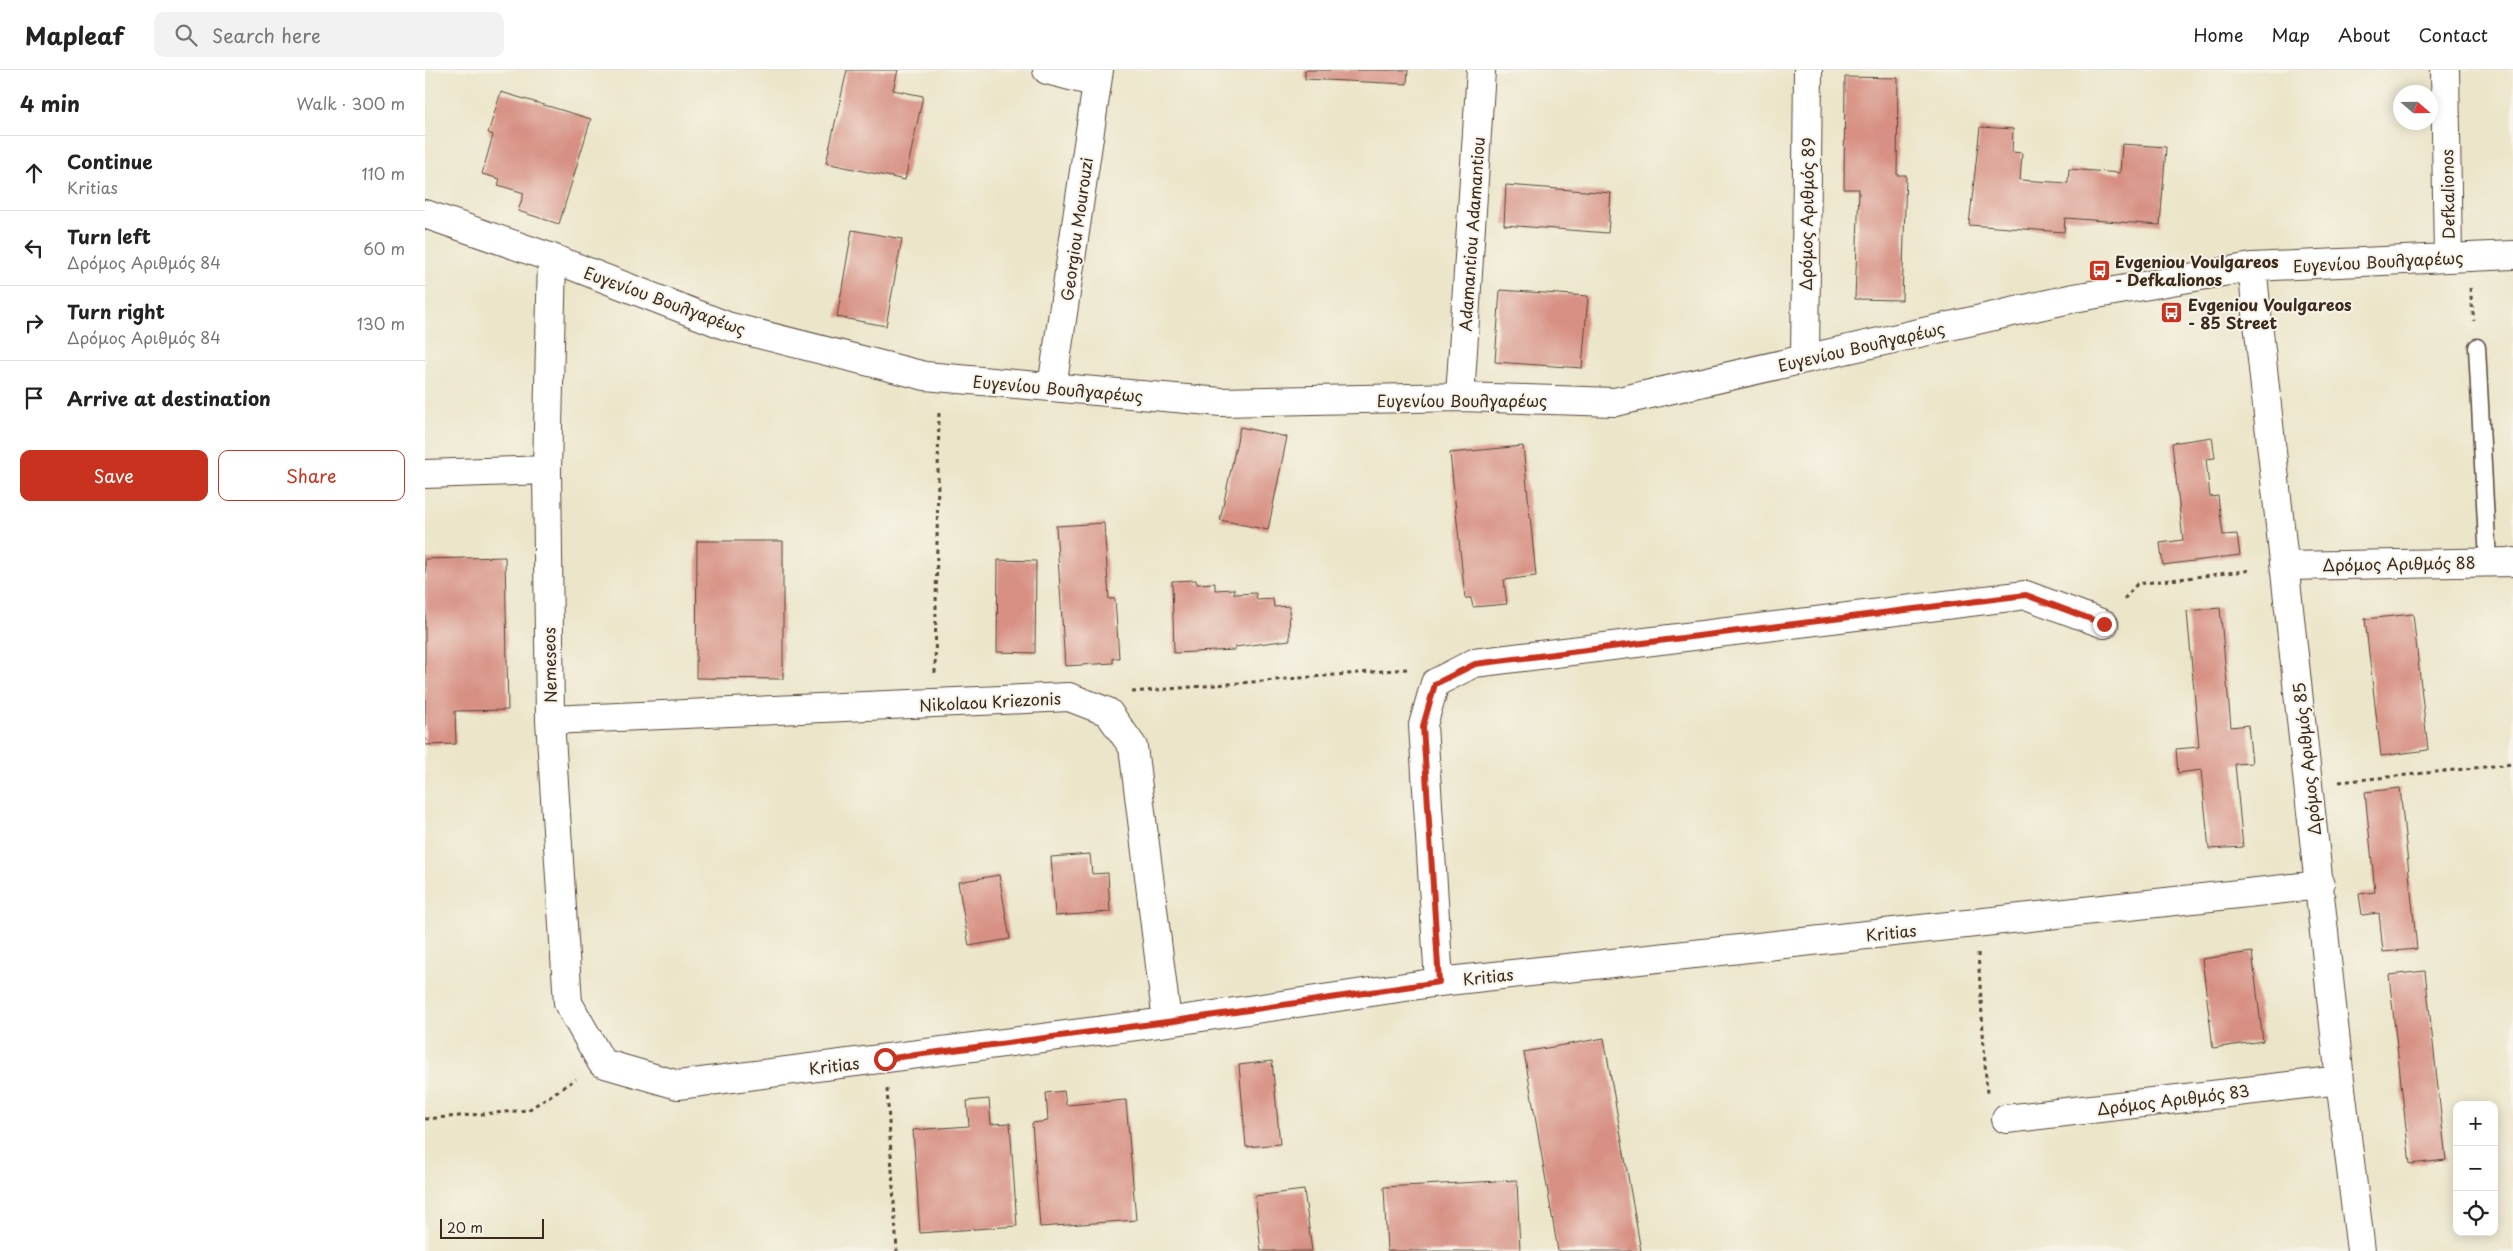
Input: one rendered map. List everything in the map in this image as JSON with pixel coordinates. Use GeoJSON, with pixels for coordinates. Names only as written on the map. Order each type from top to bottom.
{"type":"FeatureCollection","features":[{"type":"Feature","properties":{"kind":"street"},"geometry":{"type":"LineString","coordinates":[[1047,70],[1098,76]]}},
{"type":"Feature","properties":{"kind":"street","name":"Adamantiou Adamantiou"},"geometry":{"type":"LineString","coordinates":[[1460,397],[1481,70]]}},
{"type":"Feature","properties":{"kind":"street","name":"Δρόμος Αριθμός 89"},"geometry":{"type":"LineString","coordinates":[[1805,359],[1808,70]]}},
{"type":"Feature","properties":{"kind":"street","name":"Defkalionos"},"geometry":{"type":"LineString","coordinates":[[2445,70],[2458,258]]}},
{"type":"Feature","properties":{"kind":"street","name":"Georgiou Mourouzi"},"geometry":{"type":"LineString","coordinates":[[1052,387],[1098,76]]}},
{"type":"Feature","properties":{"kind":"street","name":"Ευγενίου Βουλγαρέως"},"geometry":{"type":"LineString","coordinates":[[425,214],[552,258],[727,326],[925,376],[1221,402],[1460,397],[1615,402],[2074,298],[2252,267],[2513,255]]}},
{"type":"Feature","properties":{"kind":"street","name":"Nemeseos"},"geometry":{"type":"LineString","coordinates":[[552,258],[547,470],[550,720],[568,1003],[602,1063]]}},
{"type":"Feature","properties":{"kind":"street","name":"Δρόμος Αριθμός 85"},"geometry":{"type":"LineString","coordinates":[[2252,267],[2340,1080],[2361,1251]]}},
{"type":"Feature","properties":{"kind":"street"},"geometry":{"type":"LineString","coordinates":[[425,474],[547,470]]}},
{"type":"Feature","properties":{"kind":"street","name":"Δρόμος Αριθμός 88"},"geometry":{"type":"LineString","coordinates":[[2285,566],[2500,562]]}},
{"type":"Feature","properties":{"kind":"street"},"geometry":{"type":"LineString","coordinates":[[1439,982],[1423,726],[1435,684],[1475,664],[2026,595],[2104,624]]}},
{"type":"Feature","properties":{"kind":"street","name":"Nikolaou Kriezonis"},"geometry":{"type":"LineString","coordinates":[[550,720],[1069,697],[1108,712],[1133,747],[1167,1022]]}},
{"type":"Feature","properties":{"kind":"street","name":"Kritias"},"geometry":{"type":"LineString","coordinates":[[602,1063],[678,1085],[1167,1022],[1439,982],[2320,885]]}},
{"type":"Feature","properties":{"kind":"street","name":"Δρόμος Αριθμός 83"},"geometry":{"type":"LineString","coordinates":[[2006,1119],[2340,1080]]}},
{"type":"Feature","properties":{"kind":"lane"},"geometry":{"type":"LineString","coordinates":[[2477,347],[2500,562]]}},
{"type":"Feature","properties":{"kind":"path"},"geometry":{"type":"LineString","coordinates":[[2458,258],[2477,347]]}},
{"type":"Feature","properties":{"kind":"path"},"geometry":{"type":"LineString","coordinates":[[935,703],[939,378]]}},
{"type":"Feature","properties":{"kind":"path"},"geometry":{"type":"LineString","coordinates":[[2104,624],[2137,584],[2285,566]]}},
{"type":"Feature","properties":{"kind":"path"},"geometry":{"type":"LineString","coordinates":[[1128,692],[1415,668]]}},
{"type":"Feature","properties":{"kind":"path"},"geometry":{"type":"LineString","coordinates":[[2309,785],[2513,764]]}},
{"type":"Feature","properties":{"kind":"path"},"geometry":{"type":"LineString","coordinates":[[1976,923],[1987,1102],[2006,1119]]}},
{"type":"Feature","properties":{"kind":"path"},"geometry":{"type":"LineString","coordinates":[[885,1059],[897,1251]]}},
{"type":"Feature","properties":{"kind":"path"},"geometry":{"type":"LineString","coordinates":[[425,1119],[528,1110],[602,1063]]}},
{"type":"Feature","properties":{"kind":"building"},"geometry":{"type":"Polygon","coordinates":[[[847,70],[898,70],[893,90],[923,96],[905,180],[826,163],[847,70]]]}},
{"type":"Feature","properties":{"kind":"building"},"geometry":{"type":"Polygon","coordinates":[[[1305,70],[1408,70],[1407,84],[1305,79],[1305,70]]]}},
{"type":"Feature","properties":{"kind":"building"},"geometry":{"type":"Polygon","coordinates":[[[1845,77],[1898,78],[1897,175],[1906,175],[1902,300],[1855,299],[1859,189],[1844,189],[1845,77]]]}},
{"type":"Feature","properties":{"kind":"building"},"geometry":{"type":"Polygon","coordinates":[[[501,92],[591,119],[559,224],[518,211],[524,193],[498,185],[500,179],[482,174],[493,135],[488,133],[501,92]]]}},
{"type":"Feature","properties":{"kind":"building"},"geometry":{"type":"Polygon","coordinates":[[[1980,127],[2013,129],[2012,152],[2022,153],[2020,180],[2068,183],[2069,169],[2120,173],[2122,144],[2166,147],[2160,225],[2065,218],[2064,232],[1969,225],[1980,127]]]}},
{"type":"Feature","properties":{"kind":"building"},"geometry":{"type":"Polygon","coordinates":[[[1506,185],[1611,193],[1608,233],[1504,225],[1506,185]]]}},
{"type":"Feature","properties":{"kind":"building"},"geometry":{"type":"Polygon","coordinates":[[[852,230],[902,239],[886,326],[837,317],[852,230]]]}},
{"type":"Feature","properties":{"kind":"building"},"geometry":{"type":"Polygon","coordinates":[[[1500,290],[1588,296],[1582,368],[1495,362],[1500,290]]]}},
{"type":"Feature","properties":{"kind":"building"},"geometry":{"type":"Polygon","coordinates":[[[1240,427],[1287,437],[1268,530],[1220,520],[1240,427]]]}},
{"type":"Feature","properties":{"kind":"building"},"geometry":{"type":"Polygon","coordinates":[[[2212,437],[2215,458],[2206,459],[2210,497],[2218,496],[2223,535],[2237,534],[2240,555],[2163,565],[2160,543],[2183,540],[2172,443],[2212,437]]]}},
{"type":"Feature","properties":{"kind":"building"},"geometry":{"type":"Polygon","coordinates":[[[1523,446],[1536,576],[1504,580],[1507,604],[1473,607],[1471,598],[1465,598],[1450,453],[1523,446]]]}},
{"type":"Feature","properties":{"kind":"building"},"geometry":{"type":"Polygon","coordinates":[[[1104,523],[1109,599],[1115,599],[1119,658],[1113,658],[1113,663],[1065,666],[1056,526],[1104,523]]]}},
{"type":"Feature","properties":{"kind":"building"},"geometry":{"type":"Polygon","coordinates":[[[697,541],[783,541],[783,679],[696,678],[697,541]]]}},
{"type":"Feature","properties":{"kind":"building"},"geometry":{"type":"Polygon","coordinates":[[[505,557],[508,710],[455,711],[456,744],[425,745],[425,559],[505,557]]]}},
{"type":"Feature","properties":{"kind":"building"},"geometry":{"type":"Polygon","coordinates":[[[998,560],[1036,561],[1035,653],[997,652],[998,560]]]}},
{"type":"Feature","properties":{"kind":"building"},"geometry":{"type":"Polygon","coordinates":[[[1196,580],[1197,584],[1215,583],[1215,590],[1234,589],[1234,594],[1256,593],[1257,600],[1273,599],[1274,607],[1289,606],[1290,640],[1235,647],[1235,650],[1174,653],[1172,581],[1196,580]]]}},
{"type":"Feature","properties":{"kind":"building"},"geometry":{"type":"Polygon","coordinates":[[[2220,608],[2231,727],[2248,725],[2252,763],[2235,764],[2243,847],[2209,849],[2201,770],[2178,773],[2176,749],[2199,747],[2187,611],[2220,608]]]}},
{"type":"Feature","properties":{"kind":"building"},"geometry":{"type":"Polygon","coordinates":[[[2413,614],[2428,750],[2381,756],[2365,619],[2413,614]]]}},
{"type":"Feature","properties":{"kind":"building"},"geometry":{"type":"Polygon","coordinates":[[[2400,788],[2417,949],[2383,952],[2379,913],[2362,915],[2359,894],[2375,892],[2365,792],[2400,788]]]}},
{"type":"Feature","properties":{"kind":"building"},"geometry":{"type":"Polygon","coordinates":[[[1090,854],[1092,874],[1108,873],[1110,912],[1055,916],[1051,857],[1090,854]]]}},
{"type":"Feature","properties":{"kind":"building"},"geometry":{"type":"Polygon","coordinates":[[[999,875],[1010,939],[969,946],[958,882],[999,875]]]}},
{"type":"Feature","properties":{"kind":"building"},"geometry":{"type":"Polygon","coordinates":[[[2252,952],[2263,1041],[2213,1048],[2202,959],[2252,952]]]}},
{"type":"Feature","properties":{"kind":"building"},"geometry":{"type":"Polygon","coordinates":[[[2425,971],[2446,1160],[2410,1164],[2389,975],[2425,971]]]}},
{"type":"Feature","properties":{"kind":"building"},"geometry":{"type":"Polygon","coordinates":[[[1604,1038],[1641,1251],[1558,1251],[1524,1052],[1604,1038]]]}},
{"type":"Feature","properties":{"kind":"building"},"geometry":{"type":"Polygon","coordinates":[[[1272,1061],[1280,1144],[1246,1147],[1239,1065],[1272,1061]]]}},
{"type":"Feature","properties":{"kind":"building"},"geometry":{"type":"Polygon","coordinates":[[[1064,1091],[1066,1105],[1126,1100],[1136,1220],[1040,1227],[1032,1123],[1048,1121],[1046,1093],[1064,1091]]]}},
{"type":"Feature","properties":{"kind":"building"},"geometry":{"type":"Polygon","coordinates":[[[989,1099],[991,1124],[1010,1123],[1017,1226],[920,1233],[913,1130],[969,1126],[967,1101],[989,1099]]]}},
{"type":"Feature","properties":{"kind":"building"},"geometry":{"type":"Polygon","coordinates":[[[1517,1180],[1520,1251],[1387,1251],[1384,1187],[1517,1180]]]}},
{"type":"Feature","properties":{"kind":"building"},"geometry":{"type":"Polygon","coordinates":[[[1304,1190],[1312,1251],[1261,1251],[1255,1196],[1304,1190]]]}},
{"type":"Feature","properties":{"kind":"place","name":"Evgeniou Voulgareos - Defkalionos"},"geometry":{"type":"Point","coordinates":[2099,270]}},
{"type":"Feature","properties":{"kind":"place","name":"Evgeniou Voulgareos - 85 Street"},"geometry":{"type":"Point","coordinates":[2172,313]}},
{"type":"Feature","properties":{"kind":"route"},"geometry":{"type":"LineString","coordinates":[[885,1059],[1167,1022],[1439,982],[1423,726],[1435,684],[1475,664],[2026,595],[2104,624]]}}]}
